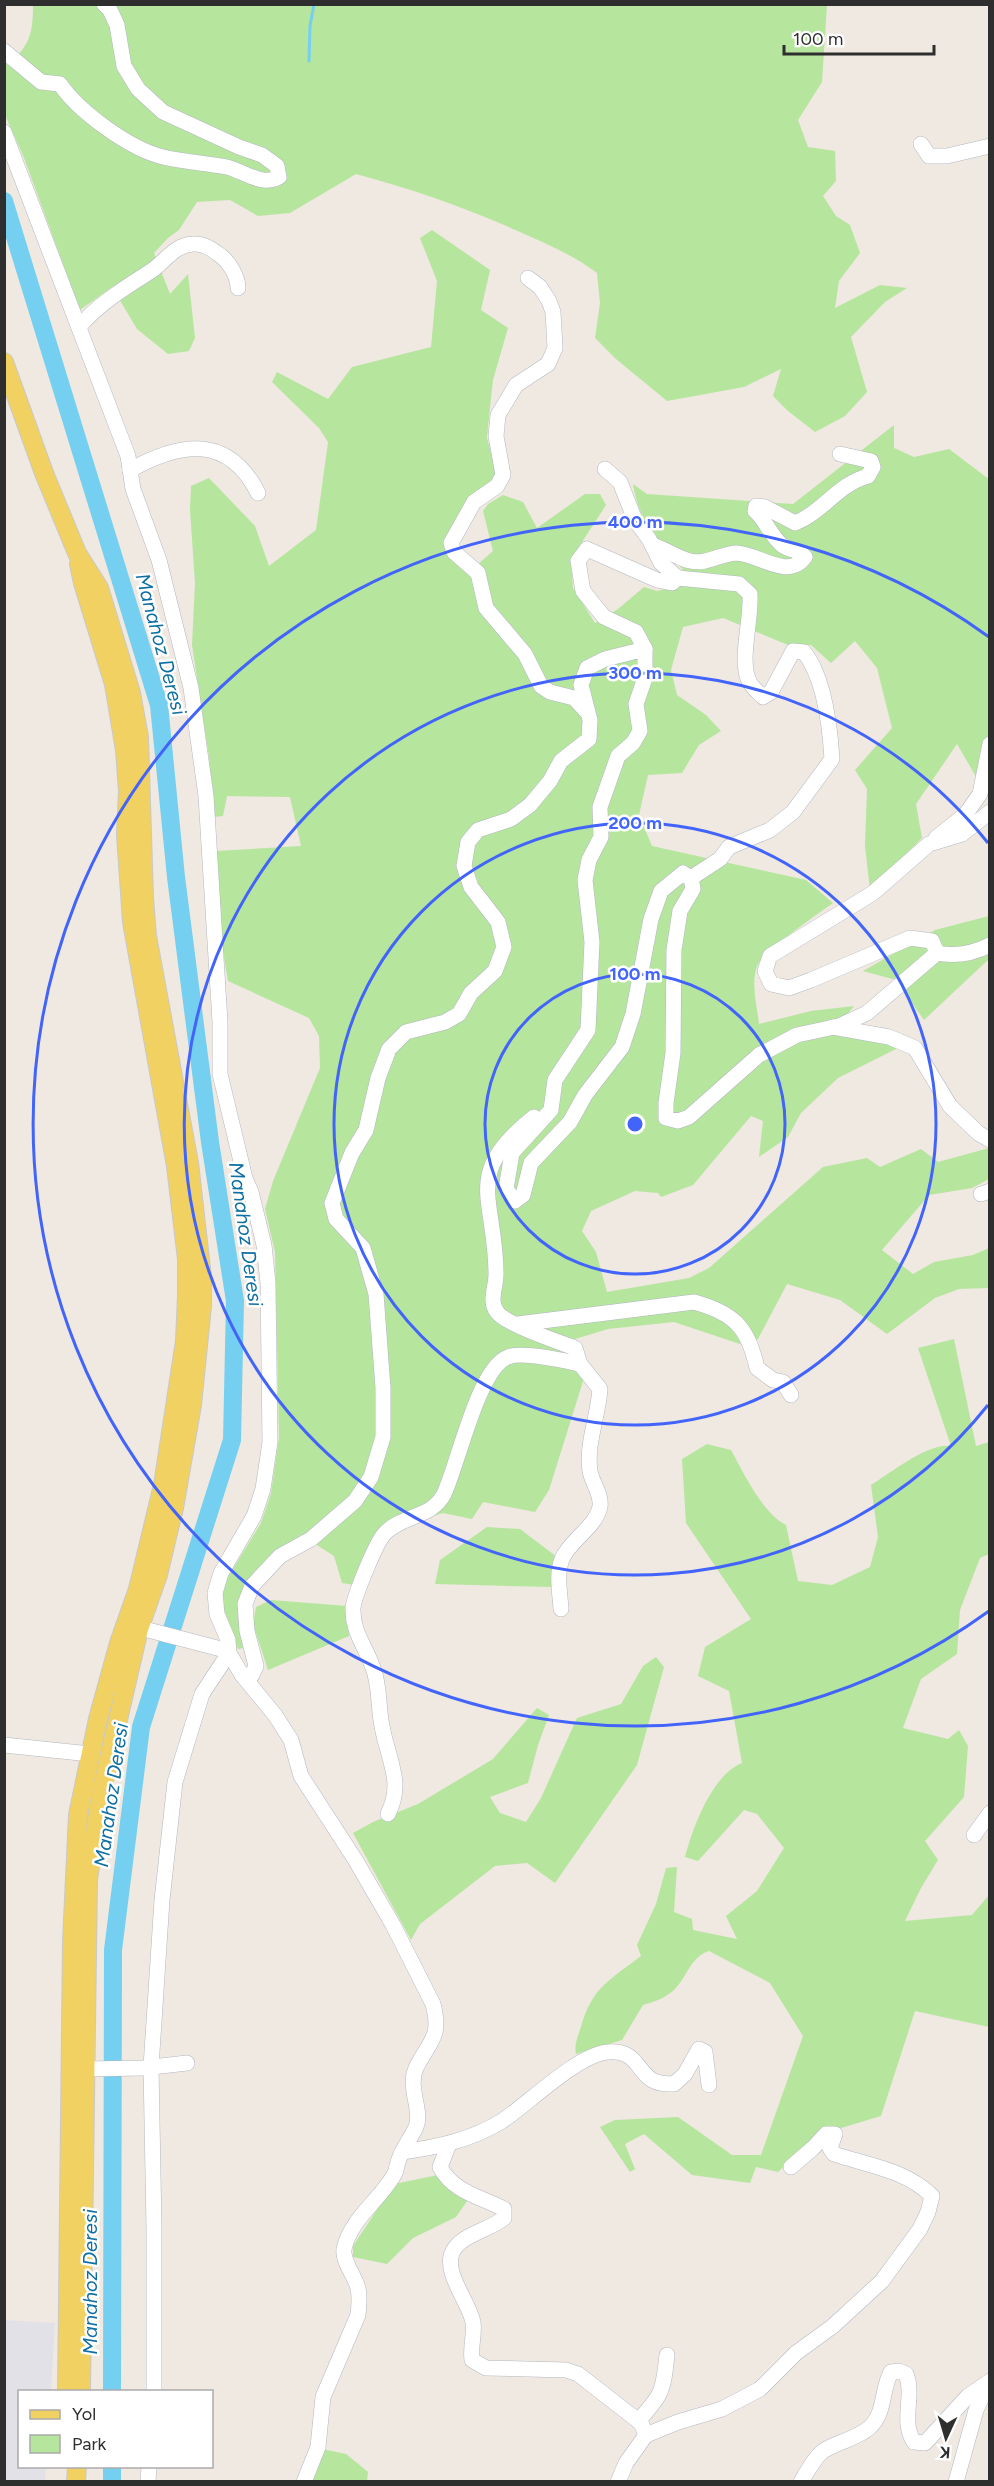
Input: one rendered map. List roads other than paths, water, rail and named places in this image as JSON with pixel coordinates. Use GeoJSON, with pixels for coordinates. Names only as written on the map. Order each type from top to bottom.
{"type":"FeatureCollection","features":[{"type":"Feature","properties":{"kind":"main road"},"geometry":{"type":"LineString","coordinates":[[4,362],[44,472],[77,553],[99,588],[128,683],[139,737],[143,888],[147,936],[189,1163],[202,1277],[202,1306],[192,1405],[174,1508],[158,1575],[90,1754],[78,1815],[73,1885],[67,2390]]}},
{"type":"Feature","properties":{"kind":"main road"},"geometry":{"type":"LineString","coordinates":[[81,2390],[88,2069],[88,1880],[101,1793],[138,1628]]}},
{"type":"Feature","properties":{"kind":"street"},"geometry":{"type":"LineString","coordinates":[[4,51],[41,82],[60,84],[67,95],[97,120],[128,141],[161,157],[229,168],[261,180],[273,180],[279,177],[279,169],[262,154],[239,147],[163,112],[138,89],[124,66],[117,25],[110,10],[104,4]]}},
{"type":"Feature","properties":{"kind":"street"},"geometry":{"type":"LineString","coordinates":[[4,132],[128,456],[133,489],[159,560],[191,688],[206,796],[220,1022],[220,1074],[244,1178],[251,1192],[264,1245],[268,1283],[270,1442],[263,1489],[254,1516],[221,1573],[215,1593],[217,1614],[228,1640],[225,1651],[202,1694],[175,1782],[162,1900],[147,2068],[154,2228],[154,2390]]}},
{"type":"Feature","properties":{"kind":"street"},"geometry":{"type":"LineString","coordinates":[[921,144],[928,156],[947,156],[990,146]]}},
{"type":"Feature","properties":{"kind":"street"},"geometry":{"type":"LineString","coordinates":[[79,327],[90,314],[127,285],[153,270],[177,248],[193,243],[205,245],[225,260],[238,282],[238,288]]}},
{"type":"Feature","properties":{"kind":"street"},"geometry":{"type":"LineString","coordinates":[[528,278],[540,287],[551,307],[555,348],[548,364],[516,385],[498,415],[496,436],[503,475],[498,486],[474,502],[451,543],[454,552],[478,573],[486,608],[525,654],[542,686],[550,692],[574,698],[588,713]]}},
{"type":"Feature","properties":{"kind":"street"},"geometry":{"type":"LineString","coordinates":[[130,470],[166,452],[196,449],[225,454],[237,462],[249,475],[258,493]]}},
{"type":"Feature","properties":{"kind":"street"},"geometry":{"type":"LineString","coordinates":[[652,545],[689,561],[703,562],[733,553],[751,555],[778,567],[792,566],[805,557],[800,552],[782,545],[762,516],[754,511],[756,506],[765,507],[795,523],[809,518],[843,487],[868,476],[873,467],[871,461],[840,454]]}},
{"type":"Feature","properties":{"kind":"street"},"geometry":{"type":"LineString","coordinates":[[605,469],[620,482],[635,520],[661,563],[678,578],[739,584],[750,594],[752,610],[745,660],[749,683],[763,697],[771,692],[793,651],[804,652],[823,694],[832,759],[793,812],[770,830],[729,847],[720,859],[691,878]]}},
{"type":"Feature","properties":{"kind":"street"},"geometry":{"type":"LineString","coordinates":[[678,578],[672,583],[657,580],[587,549],[578,561],[583,591],[604,617],[636,632],[645,649],[645,678],[636,704],[640,731],[633,743],[618,756],[600,807],[601,837],[589,860],[585,880],[592,942],[588,1030],[555,1080],[551,1110],[512,1153],[506,1189],[514,1201],[523,1195],[531,1163],[570,1122],[585,1095],[622,1047],[633,1014],[651,919],[661,891],[683,873],[691,878],[693,889],[680,912],[674,950],[672,1053],[666,1102],[666,1118],[678,1122],[689,1117],[759,1055],[797,1035],[833,1027],[867,1013],[937,953]]}},
{"type":"Feature","properties":{"kind":"street"},"geometry":{"type":"LineString","coordinates":[[242,1675],[252,1675],[256,1666],[247,1631],[246,1604],[252,1586],[280,1556],[311,1539],[355,1501],[370,1477],[383,1437],[383,1388],[376,1294],[363,1248],[336,1220],[332,1203],[352,1153],[366,1130],[378,1078],[389,1048],[406,1032],[445,1022],[459,1014],[471,993],[495,971],[504,947],[498,921],[471,887],[464,866],[468,842],[478,830],[510,819],[530,805],[550,781],[561,761],[589,739],[588,713],[581,685],[587,668],[604,659],[645,649]]}},
{"type":"Feature","properties":{"kind":"street"},"geometry":{"type":"LineString","coordinates":[[937,953],[932,941],[910,938],[789,988],[771,984],[765,971],[770,956],[873,893],[965,815],[980,794],[990,744]]}},
{"type":"Feature","properties":{"kind":"street"},"geometry":{"type":"LineString","coordinates":[[929,844],[962,834],[990,812]]}},
{"type":"Feature","properties":{"kind":"street"},"geometry":{"type":"LineString","coordinates":[[937,953],[952,956],[966,954],[990,945]]}},
{"type":"Feature","properties":{"kind":"street"},"geometry":{"type":"LineString","coordinates":[[833,1027],[889,1037],[915,1048],[950,1106],[978,1133],[990,1140]]}},
{"type":"Feature","properties":{"kind":"street"},"geometry":{"type":"LineString","coordinates":[[553,1094],[544,1109],[521,1127],[493,1159],[487,1193],[496,1273],[492,1302],[500,1316],[575,1348],[580,1364],[600,1389],[591,1438],[590,1472],[600,1506],[594,1518],[563,1556],[559,1583],[561,1609]]}},
{"type":"Feature","properties":{"kind":"street"},"geometry":{"type":"LineString","coordinates":[[518,1324],[694,1302],[719,1309],[743,1329],[754,1352],[758,1368],[773,1380],[783,1382],[791,1395]]}},
{"type":"Feature","properties":{"kind":"street"},"geometry":{"type":"LineString","coordinates":[[388,1814],[395,1800],[395,1780],[381,1725],[374,1670],[355,1632],[353,1607],[367,1568],[384,1534],[409,1518],[434,1509],[444,1494],[464,1433],[493,1369],[509,1356],[547,1357],[580,1364]]}},
{"type":"Feature","properties":{"kind":"street"},"geometry":{"type":"LineString","coordinates":[[138,1628],[225,1651],[291,1740],[301,1776],[362,1870],[393,1925],[433,2004],[437,2018],[435,2035],[416,2068],[413,2080],[418,2124],[402,2152],[395,2172],[359,2219],[344,2247],[344,2254],[357,2286],[360,2301],[358,2315],[323,2397],[318,2446],[304,2481]]}},
{"type":"Feature","properties":{"kind":"street"},"geometry":{"type":"LineString","coordinates":[[4,1745],[90,1754]]}},
{"type":"Feature","properties":{"kind":"street"},"geometry":{"type":"LineString","coordinates":[[974,1835],[990,1813]]}},
{"type":"Feature","properties":{"kind":"street"},"geometry":{"type":"LineString","coordinates":[[402,2152],[449,2144],[474,2136],[501,2121],[572,2069],[604,2053],[621,2053],[638,2063],[650,2080],[661,2084],[674,2084],[685,2074],[699,2049],[705,2052],[709,2085]]}},
{"type":"Feature","properties":{"kind":"street"},"geometry":{"type":"LineString","coordinates":[[88,2069],[147,2068],[187,2063]]}},
{"type":"Feature","properties":{"kind":"street"},"geometry":{"type":"LineString","coordinates":[[618,2481],[626,2463],[646,2435],[678,2421],[722,2409],[760,2389],[796,2353],[833,2326],[882,2281],[920,2229],[928,2212],[932,2196],[920,2184],[876,2165],[834,2154],[830,2148],[835,2134],[826,2134],[791,2167]]}},
{"type":"Feature","properties":{"kind":"street"},"geometry":{"type":"LineString","coordinates":[[449,2144],[440,2167],[446,2178],[461,2190],[504,2209],[504,2218],[497,2224],[464,2240],[453,2251],[450,2267],[473,2323],[472,2360],[486,2368],[566,2370],[578,2374],[638,2421],[646,2435]]}},
{"type":"Feature","properties":{"kind":"street"},"geometry":{"type":"LineString","coordinates":[[638,2421],[658,2399],[664,2385],[667,2355]]}},
{"type":"Feature","properties":{"kind":"street"},"geometry":{"type":"LineString","coordinates":[[801,2481],[821,2452],[868,2429],[882,2406],[886,2380],[891,2372],[899,2371],[906,2374],[910,2384],[907,2432],[914,2442],[925,2443],[968,2396],[989,2382]]}},
{"type":"Feature","properties":{"kind":"street"},"geometry":{"type":"LineString","coordinates":[[956,2481],[976,2410],[989,2382]]}},
{"type":"Feature","properties":{"kind":"waterway"},"geometry":{"type":"LineString","coordinates":[[309,61],[310,26],[314,4]]}},
{"type":"Feature","properties":{"kind":"waterway","name":"Manahoz Deresi"},"geometry":{"type":"LineString","coordinates":[[4,201],[159,705],[176,877],[210,1142],[235,1301],[232,1440],[141,1727],[113,1950],[112,2390]]}},
{"type":"Feature","properties":{"kind":"waterway","name":"Manahoz Deresi"},"geometry":{"type":"LineString","coordinates":[[112,2468],[112,2482]]}}]}
